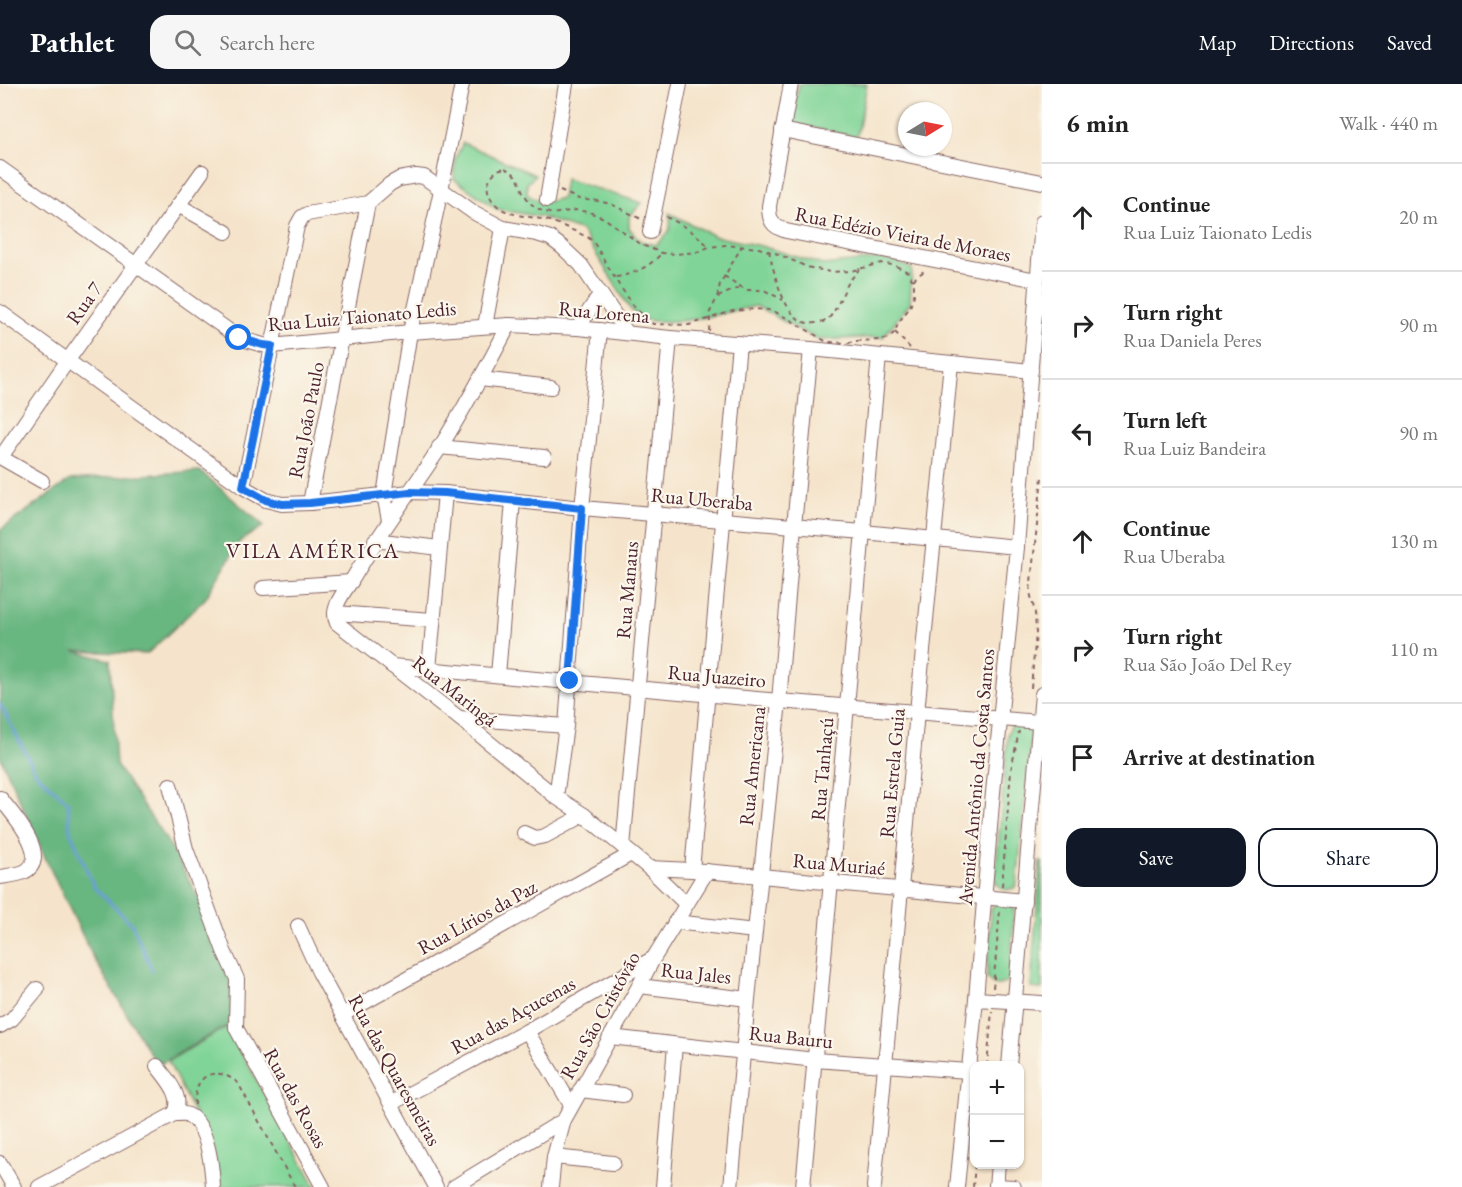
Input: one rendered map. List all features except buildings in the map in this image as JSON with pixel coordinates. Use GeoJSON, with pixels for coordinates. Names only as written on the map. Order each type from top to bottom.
{"type":"FeatureCollection","features":[{"type":"Feature","properties":{"kind":"street"},"geometry":{"type":"LineString","coordinates":[[390,520],[384,495],[410,332],[462,84]]}},
{"type":"Feature","properties":{"kind":"street"},"geometry":{"type":"LineString","coordinates":[[548,193],[566,84]]}},
{"type":"Feature","properties":{"kind":"street"},"geometry":{"type":"LineString","coordinates":[[652,223],[680,84]]}},
{"type":"Feature","properties":{"kind":"street"},"geometry":{"type":"LineString","coordinates":[[791,84],[782,130],[1042,182]]}},
{"type":"Feature","properties":{"kind":"street","name":"Rua Edézio Vieira de Moraes"},"geometry":{"type":"LineString","coordinates":[[782,130],[769,206],[772,223],[778,228],[1037,280]]}},
{"type":"Feature","properties":{"kind":"street","name":"Rua Luiz Taionato Ledis"},"geometry":{"type":"LineString","coordinates":[[0,168],[239,338],[272,346],[508,325]]}},
{"type":"Feature","properties":{"kind":"street","name":"Rua 7"},"geometry":{"type":"LineString","coordinates":[[0,457],[202,172]]}},
{"type":"Feature","properties":{"kind":"street"},"geometry":{"type":"LineString","coordinates":[[0,312],[243,487],[297,226],[302,217],[307,214],[368,203],[399,179],[408,176],[424,177],[473,212],[503,228],[550,238],[562,247],[581,265],[627,333]]}},
{"type":"Feature","properties":{"kind":"street","name":"Rua João Paulo"},"geometry":{"type":"LineString","coordinates":[[310,503],[368,203]]}},
{"type":"Feature","properties":{"kind":"street"},"geometry":{"type":"LineString","coordinates":[[178,205],[226,232]]}},
{"type":"Feature","properties":{"kind":"street","name":"Avenida Antônio da Costa Santos"},"geometry":{"type":"LineString","coordinates":[[957,1187],[1017,547],[1042,222]]}},
{"type":"Feature","properties":{"kind":"street"},"geometry":{"type":"LineString","coordinates":[[485,326],[503,228]]}},
{"type":"Feature","properties":{"kind":"street"},"geometry":{"type":"LineString","coordinates":[[578,328],[600,294]]}},
{"type":"Feature","properties":{"kind":"street"},"geometry":{"type":"LineString","coordinates":[[433,620],[335,613],[336,606],[375,540],[410,492],[480,379],[508,325]]}},
{"type":"Feature","properties":{"kind":"street","name":"Rua Lorena"},"geometry":{"type":"LineString","coordinates":[[508,325],[578,328],[1031,371]]}},
{"type":"Feature","properties":{"kind":"street"},"geometry":{"type":"LineString","coordinates":[[600,330],[582,508],[566,726],[556,797],[584,815],[650,868],[686,904]]}},
{"type":"Feature","properties":{"kind":"street","name":"Rua Manaus"},"geometry":{"type":"LineString","coordinates":[[627,850],[638,688],[670,338]]}},
{"type":"Feature","properties":{"kind":"street"},"geometry":{"type":"LineString","coordinates":[[692,870],[739,343]]}},
{"type":"Feature","properties":{"kind":"street","name":"Rua Americana"},"geometry":{"type":"LineString","coordinates":[[731,1187],[811,349]]}},
{"type":"Feature","properties":{"kind":"street","name":"Rua Tanhaçú"},"geometry":{"type":"LineString","coordinates":[[803,1187],[879,356]]}},
{"type":"Feature","properties":{"kind":"street","name":"Rua Estrela Guia"},"geometry":{"type":"LineString","coordinates":[[874,1187],[951,363]]}},
{"type":"Feature","properties":{"kind":"street"},"geometry":{"type":"LineString","coordinates":[[480,379],[551,387]]}},
{"type":"Feature","properties":{"kind":"street"},"geometry":{"type":"LineString","coordinates":[[439,447],[544,457]]}},
{"type":"Feature","properties":{"kind":"street"},"geometry":{"type":"LineString","coordinates":[[0,457],[42,481]]}},
{"type":"Feature","properties":{"kind":"street","name":"Rua Uberaba"},"geometry":{"type":"LineString","coordinates":[[243,487],[266,500],[289,504],[410,492],[445,493],[654,515],[1017,547]]}},
{"type":"Feature","properties":{"kind":"street"},"geometry":{"type":"LineString","coordinates":[[429,669],[445,493]]}},
{"type":"Feature","properties":{"kind":"street"},"geometry":{"type":"LineString","coordinates":[[498,675],[513,501]]}},
{"type":"Feature","properties":{"kind":"street"},"geometry":{"type":"LineString","coordinates":[[375,540],[439,548]]}},
{"type":"Feature","properties":{"kind":"street"},"geometry":{"type":"LineString","coordinates":[[263,588],[351,582]]}},
{"type":"Feature","properties":{"kind":"street","name":"Rua Maringá"},"geometry":{"type":"LineString","coordinates":[[335,613],[337,623],[556,797]]}},
{"type":"Feature","properties":{"kind":"street","name":"Rua Juazeiro"},"geometry":{"type":"LineString","coordinates":[[392,666],[1039,722]]}},
{"type":"Feature","properties":{"kind":"street"},"geometry":{"type":"LineString","coordinates":[[1009,1061],[1024,901],[1036,822],[1039,722],[1036,695]]}},
{"type":"Feature","properties":{"kind":"street"},"geometry":{"type":"LineString","coordinates":[[459,718],[566,726]]}},
{"type":"Feature","properties":{"kind":"street","name":"Rua das Rosas"},"geometry":{"type":"LineString","coordinates":[[170,785],[186,849],[224,951],[237,979],[236,1028],[322,1187]]}},
{"type":"Feature","properties":{"kind":"street"},"geometry":{"type":"LineString","coordinates":[[0,798],[29,837],[34,849],[32,863],[26,871],[0,878]]}},
{"type":"Feature","properties":{"kind":"street"},"geometry":{"type":"LineString","coordinates":[[524,833],[535,837],[545,836],[584,815]]}},
{"type":"Feature","properties":{"kind":"street","name":"Rua Lírios da Paz"},"geometry":{"type":"LineString","coordinates":[[342,1015],[627,850]]}},
{"type":"Feature","properties":{"kind":"street","name":"Rua Muriaé"},"geometry":{"type":"LineString","coordinates":[[650,868],[707,871],[1024,901]]}},
{"type":"Feature","properties":{"kind":"street","name":"Rua São Cristóvão"},"geometry":{"type":"LineString","coordinates":[[551,1187],[554,1157],[564,1120],[653,959],[707,871]]}},
{"type":"Feature","properties":{"kind":"street"},"geometry":{"type":"LineString","coordinates":[[675,922],[755,931]]}},
{"type":"Feature","properties":{"kind":"street","name":"Rua das Quaresmeiras"},"geometry":{"type":"LineString","coordinates":[[298,926],[319,972],[436,1187]]}},
{"type":"Feature","properties":{"kind":"street","name":"Rua das Açucenas"},"geometry":{"type":"LineString","coordinates":[[392,1104],[653,959]]}},
{"type":"Feature","properties":{"kind":"street","name":"Rua Jales"},"geometry":{"type":"LineString","coordinates":[[639,986],[748,999]]}},
{"type":"Feature","properties":{"kind":"street"},"geometry":{"type":"LineString","coordinates":[[0,1026],[12,1019],[37,989]]}},
{"type":"Feature","properties":{"kind":"street"},"geometry":{"type":"LineString","coordinates":[[976,999],[1042,1003]]}},
{"type":"Feature","properties":{"kind":"street"},"geometry":{"type":"LineString","coordinates":[[527,1031],[572,1105]]}},
{"type":"Feature","properties":{"kind":"street","name":"Rua Bauru"},"geometry":{"type":"LineString","coordinates":[[610,1037],[814,1060],[968,1071]]}},
{"type":"Feature","properties":{"kind":"street"},"geometry":{"type":"LineString","coordinates":[[663,1187],[675,1045]]}},
{"type":"Feature","properties":{"kind":"street"},"geometry":{"type":"LineString","coordinates":[[39,1187],[174,1114],[178,1109],[178,1104],[174,1091],[157,1066]]}},
{"type":"Feature","properties":{"kind":"street"},"geometry":{"type":"LineString","coordinates":[[580,1090],[623,1095]]}},
{"type":"Feature","properties":{"kind":"street"},"geometry":{"type":"LineString","coordinates":[[174,1114],[188,1114],[198,1123],[209,1153],[213,1187]]}},
{"type":"Feature","properties":{"kind":"street"},"geometry":{"type":"LineString","coordinates":[[454,1187],[564,1120]]}},
{"type":"Feature","properties":{"kind":"street"},"geometry":{"type":"LineString","coordinates":[[536,1138],[546,1144],[554,1157],[613,1163]]}},
{"type":"Feature","properties":{"kind":"street"},"geometry":{"type":"LineString","coordinates":[[0,1163],[14,1187]]}},
{"type":"Feature","properties":{"kind":"street"},"geometry":{"type":"LineString","coordinates":[[998,1169],[996,1186],[1014,1187]]}},
{"type":"Feature","properties":{"kind":"path"},"geometry":{"type":"LineString","coordinates":[[505,168],[518,179],[530,203],[540,210],[552,214],[575,210],[589,212],[604,218],[642,245],[662,253],[697,252],[709,247],[725,245],[759,248],[807,267],[830,272],[851,271],[882,263],[896,266],[908,272],[914,283],[914,295],[910,307],[898,323],[895,332],[888,338],[880,340],[826,342],[771,310],[733,311],[690,325],[653,324],[636,309],[589,238],[550,221],[509,213],[497,207],[490,198],[488,183],[497,170],[505,168]]}},
{"type":"Feature","properties":{"kind":"path"},"geometry":{"type":"LineString","coordinates":[[548,193],[611,204],[652,223],[667,217],[682,224],[709,247]]}},
{"type":"Feature","properties":{"kind":"path"},"geometry":{"type":"LineString","coordinates":[[707,340],[711,319],[709,314],[717,298],[720,284],[742,246]]}},
{"type":"Feature","properties":{"kind":"path"},"geometry":{"type":"LineString","coordinates":[[769,251],[783,300],[801,321],[808,324],[828,319],[849,282],[860,268]]}},
{"type":"Feature","properties":{"kind":"path"},"geometry":{"type":"LineString","coordinates":[[615,277],[637,272],[662,253]]}},
{"type":"Feature","properties":{"kind":"path"},"geometry":{"type":"LineString","coordinates":[[724,276],[746,290],[764,290],[783,300]]}},
{"type":"Feature","properties":{"kind":"path"},"geometry":{"type":"LineString","coordinates":[[717,298],[740,287]]}},
{"type":"Feature","properties":{"kind":"path"},"geometry":{"type":"LineString","coordinates":[[895,332],[911,349],[909,359]]}},
{"type":"Feature","properties":{"kind":"path"},"geometry":{"type":"LineString","coordinates":[[1036,695],[1035,613],[1030,592],[1042,477]]}},
{"type":"Feature","properties":{"kind":"path"},"geometry":{"type":"LineString","coordinates":[[1001,890],[1011,770],[1022,724]]}},
{"type":"Feature","properties":{"kind":"path"},"geometry":{"type":"LineString","coordinates":[[993,992],[1000,902]]}},
{"type":"Feature","properties":{"kind":"path"},"geometry":{"type":"LineString","coordinates":[[987,1061],[992,1003]]}},
{"type":"Feature","properties":{"kind":"path"},"geometry":{"type":"LineString","coordinates":[[196,1105],[196,1087],[205,1077],[218,1073],[224,1074],[238,1083],[295,1187]]}},
{"type":"Feature","properties":{"kind":"path"},"geometry":{"type":"LineString","coordinates":[[973,1187],[975,1169]]}},
{"type":"Feature","properties":{"kind":"green space"},"geometry":{"type":"Polygon","coordinates":[[[799,84],[867,84],[857,137],[794,124],[792,118],[799,84]]]}},
{"type":"Feature","properties":{"kind":"green space"},"geometry":{"type":"Polygon","coordinates":[[[463,143],[535,175],[527,184],[527,194],[536,200],[547,202],[562,198],[565,179],[642,203],[629,217],[629,228],[640,241],[656,245],[669,231],[669,213],[714,236],[761,246],[823,265],[879,259],[897,262],[912,269],[910,303],[883,337],[818,340],[756,306],[683,321],[653,321],[641,318],[630,309],[582,231],[542,217],[497,209],[454,179],[455,159],[463,143]]]}},
{"type":"Feature","properties":{"kind":"green space"},"geometry":{"type":"Polygon","coordinates":[[[200,471],[264,526],[240,541],[205,599],[147,654],[74,651],[110,660],[116,765],[173,850],[218,935],[237,979],[237,1020],[157,1066],[92,955],[47,862],[0,756],[0,530],[70,480],[200,471]]]}},
{"type":"Feature","properties":{"kind":"green space"},"geometry":{"type":"Polygon","coordinates":[[[1012,725],[1029,727],[1031,739],[1017,884],[1014,888],[1006,890],[997,885],[995,880],[1008,733],[1012,725]]]}},
{"type":"Feature","properties":{"kind":"green space"},"geometry":{"type":"Polygon","coordinates":[[[1040,862],[1042,862],[1042,989],[1031,988],[1040,862]]]}},
{"type":"Feature","properties":{"kind":"green space"},"geometry":{"type":"Polygon","coordinates":[[[997,903],[1011,906],[1014,910],[1010,978],[1004,983],[995,985],[987,977],[991,910],[997,903]]]}},
{"type":"Feature","properties":{"kind":"green space"},"geometry":{"type":"Polygon","coordinates":[[[227,1027],[316,1187],[219,1187],[214,1153],[168,1061],[227,1027]]]}},
{"type":"Feature","properties":{"kind":"waterway"},"geometry":{"type":"LineString","coordinates":[[0,704],[36,773],[68,802],[70,831],[94,887],[132,924],[152,970]]}},
{"type":"Feature","properties":{"kind":"district","name":"VILA AMÉRICA"},"geometry":{"type":"Point","coordinates":[313,550]}},
{"type":"Feature","properties":{"kind":"route"},"geometry":{"type":"LineString","coordinates":[[239,338],[272,346],[243,487],[266,500],[282,504],[310,503],[410,492],[445,493],[582,508],[570,681]]}}]}
